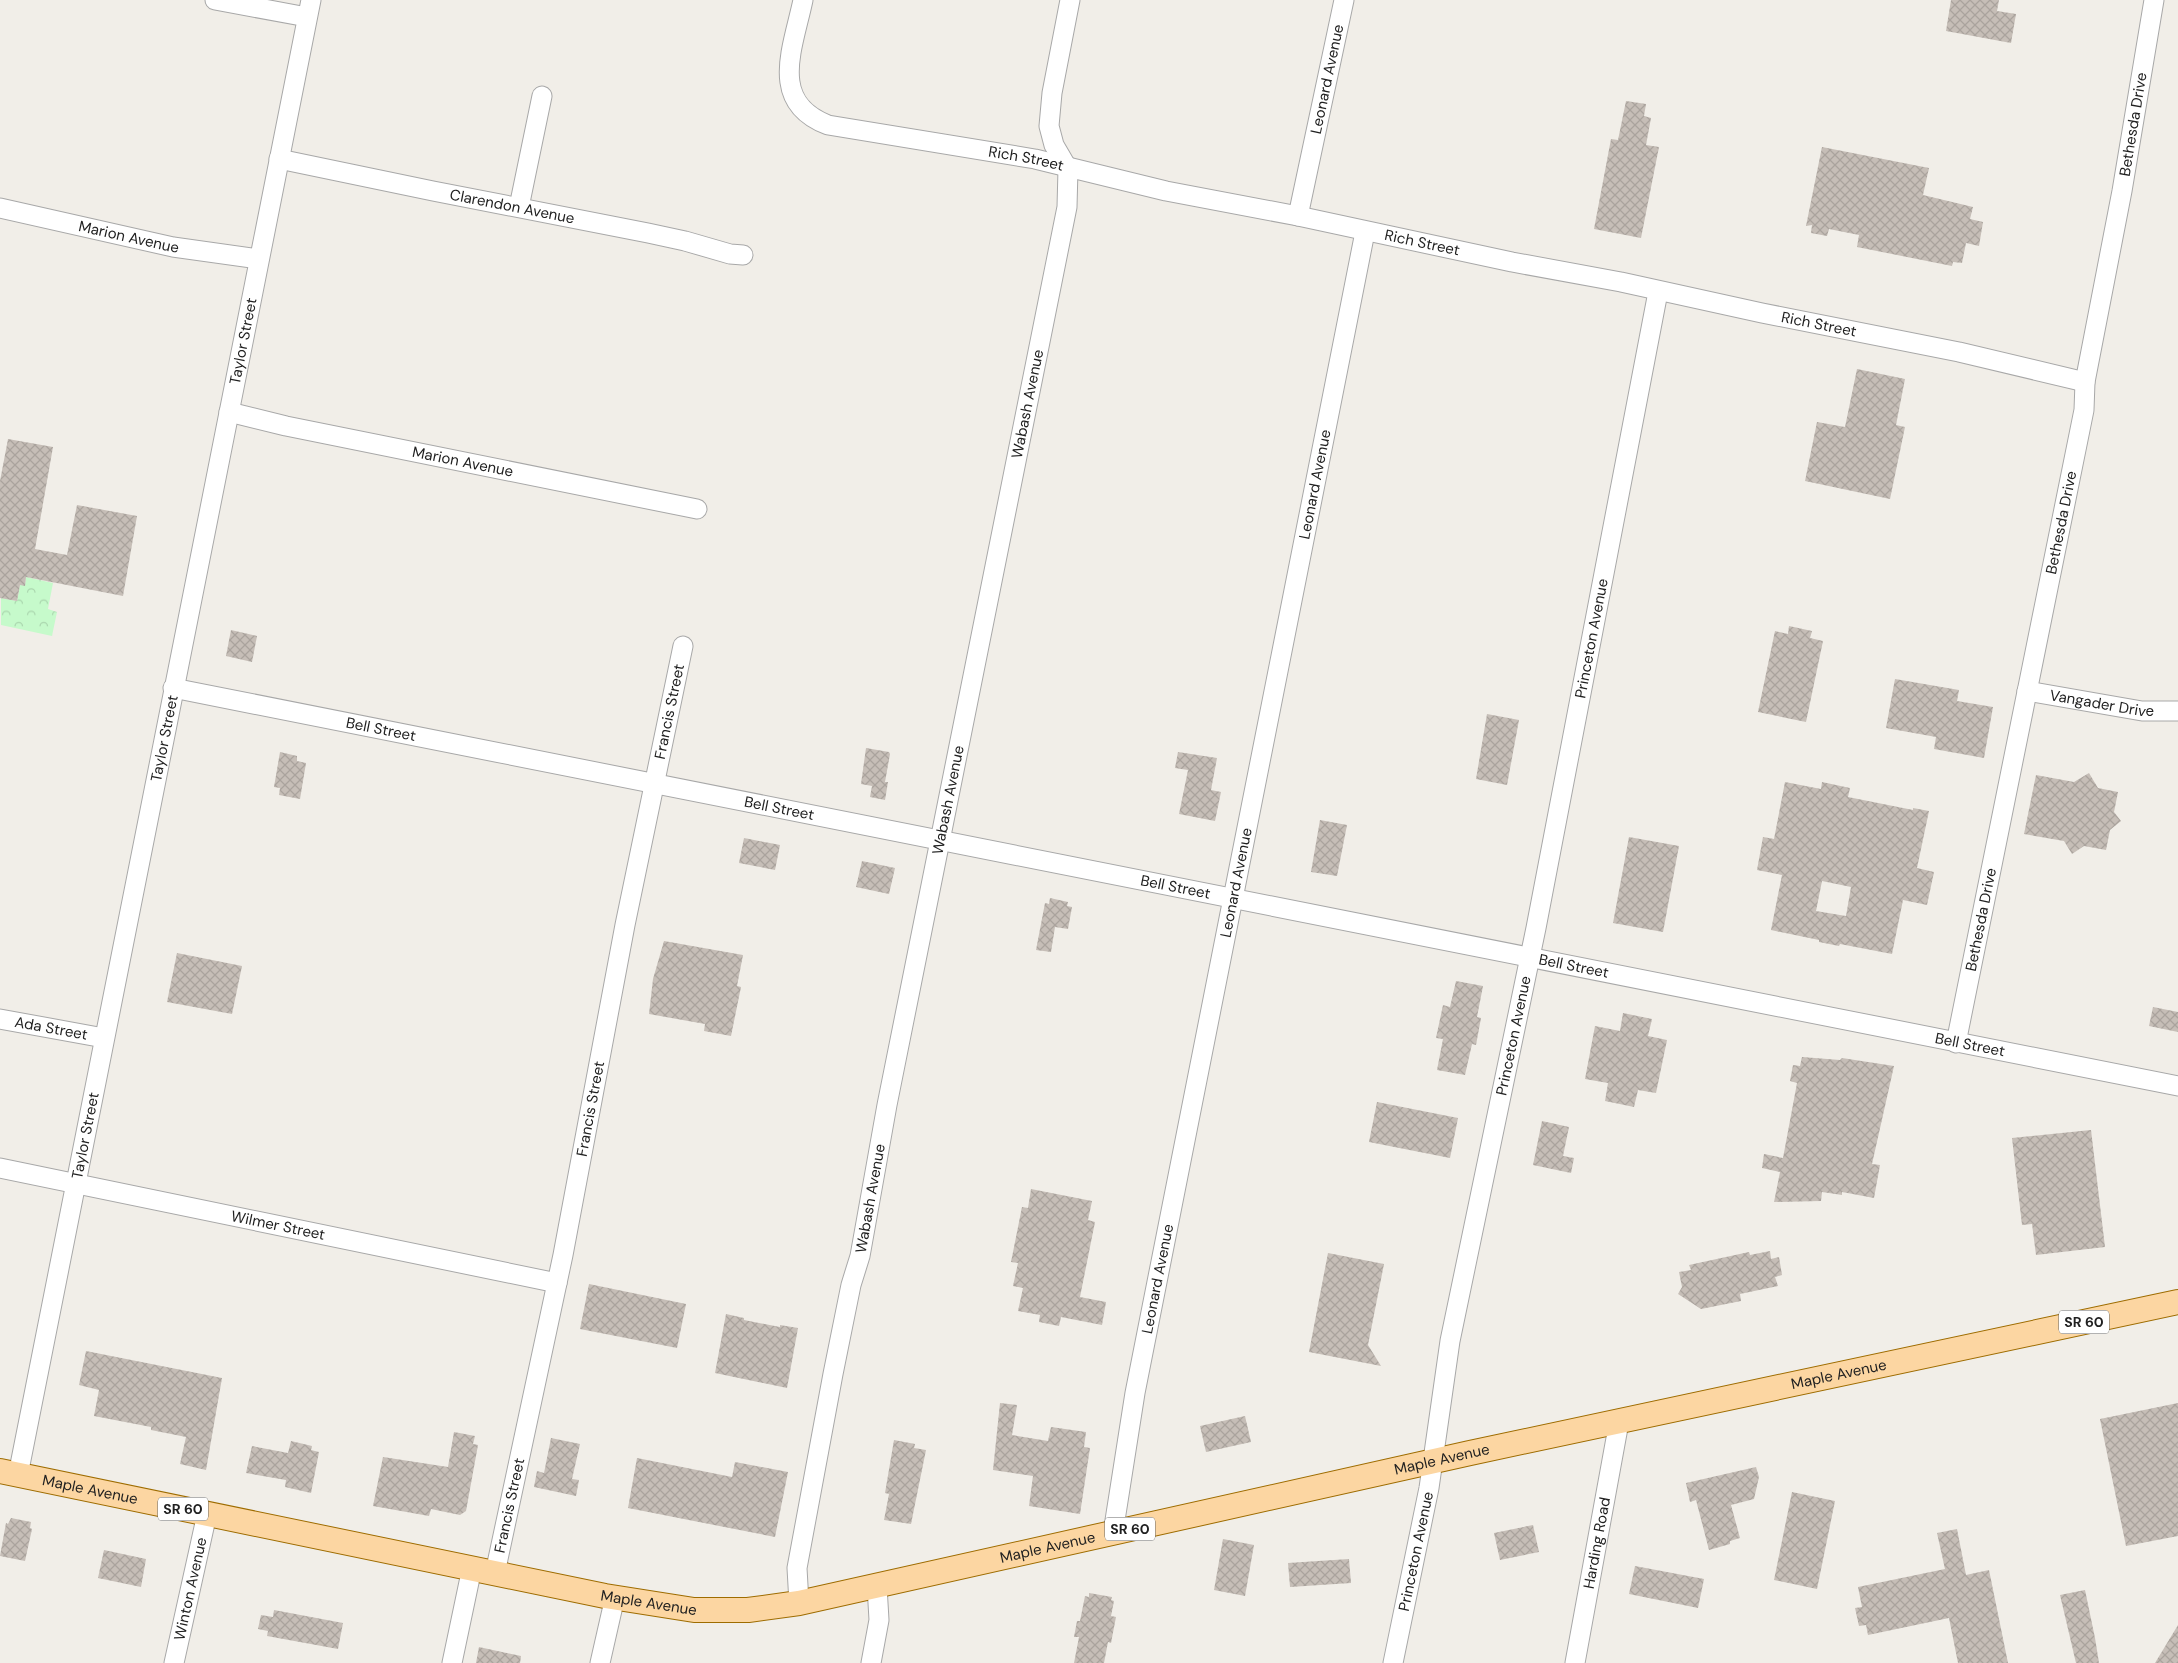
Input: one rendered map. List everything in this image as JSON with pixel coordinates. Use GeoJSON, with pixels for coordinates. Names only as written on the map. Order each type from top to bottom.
{"type":"FeatureCollection","features":[{"type":"Feature","properties":{"kind":"main road","name":"Maple Avenue"},"geometry":{"type":"LineString","coordinates":[[9,1473],[615,1597],[694,1610],[748,1610],[799,1603],[1432,1462],[2178,1302]]}},
{"type":"Feature","properties":{"kind":"street"},"geometry":{"type":"LineString","coordinates":[[215,0],[309,8]]}},
{"type":"Feature","properties":{"kind":"street","name":"Rich Street"},"geometry":{"type":"LineString","coordinates":[[803,0],[790,73],[793,98],[815,120],[828,125],[1035,160],[1166,191],[1298,216],[1366,232],[1621,282],[1658,292],[1959,352],[2086,382]]}},
{"type":"Feature","properties":{"kind":"street"},"geometry":{"type":"LineString","coordinates":[[1068,169],[1054,145],[1050,126],[1052,93],[1070,0]]}},
{"type":"Feature","properties":{"kind":"street","name":"Leonard Avenue"},"geometry":{"type":"LineString","coordinates":[[1298,216],[1344,0]]}},
{"type":"Feature","properties":{"kind":"street","name":"Bethesda Drive"},"geometry":{"type":"LineString","coordinates":[[1956,1043],[2021,730],[2027,691],[2084,410],[2086,382],[2122,192],[2154,0]]}},
{"type":"Feature","properties":{"kind":"street","name":"Taylor Street"},"geometry":{"type":"LineString","coordinates":[[9,1473],[75,1183],[309,8]]}},
{"type":"Feature","properties":{"kind":"street"},"geometry":{"type":"LineString","coordinates":[[519,207],[542,96]]}},
{"type":"Feature","properties":{"kind":"street","name":"Clarendon Avenue"},"geometry":{"type":"LineString","coordinates":[[279,159],[685,241],[730,254],[743,255]]}},
{"type":"Feature","properties":{"kind":"street","name":"Wabash Avenue"},"geometry":{"type":"LineString","coordinates":[[799,1603],[798,1568],[808,1510],[851,1285],[862,1247],[887,1105],[1067,207],[1068,169]]}},
{"type":"Feature","properties":{"kind":"street","name":"Marion Avenue"},"geometry":{"type":"LineString","coordinates":[[0,208],[173,247],[259,259]]}},
{"type":"Feature","properties":{"kind":"street","name":"Leonard Avenue"},"geometry":{"type":"LineString","coordinates":[[1113,1533],[1135,1393],[1366,232]]}},
{"type":"Feature","properties":{"kind":"street","name":"Princeton Avenue"},"geometry":{"type":"LineString","coordinates":[[1393,1663],[1427,1498],[1450,1341],[1530,957],[1658,292]]}},
{"type":"Feature","properties":{"kind":"street","name":"Marion Avenue"},"geometry":{"type":"LineString","coordinates":[[229,412],[286,426],[697,509]]}},
{"type":"Feature","properties":{"kind":"street","name":"Francis Street"},"geometry":{"type":"LineString","coordinates":[[452,1663],[483,1571],[557,1283],[625,925],[683,646]]}},
{"type":"Feature","properties":{"kind":"street","name":"Bell Street"},"geometry":{"type":"LineString","coordinates":[[173,688],[2178,1086]]}},
{"type":"Feature","properties":{"kind":"street","name":"Vangader Drive"},"geometry":{"type":"LineString","coordinates":[[2027,691],[2142,712],[2178,711]]}},
{"type":"Feature","properties":{"kind":"street","name":"Ada Street"},"geometry":{"type":"LineString","coordinates":[[0,1019],[104,1038]]}},
{"type":"Feature","properties":{"kind":"street","name":"Wilmer Street"},"geometry":{"type":"LineString","coordinates":[[0,1168],[557,1283]]}},
{"type":"Feature","properties":{"kind":"street","name":"Harding Road"},"geometry":{"type":"LineString","coordinates":[[1575,1663],[1619,1422]]}},
{"type":"Feature","properties":{"kind":"street","name":"Winton Avenue"},"geometry":{"type":"LineString","coordinates":[[174,1663],[207,1514]]}},
{"type":"Feature","properties":{"kind":"street"},"geometry":{"type":"LineString","coordinates":[[871,1663],[879,1620],[876,1586]]}},
{"type":"Feature","properties":{"kind":"street"},"geometry":{"type":"LineString","coordinates":[[600,1663],[615,1597]]}},
{"type":"Feature","properties":{"kind":"green space"},"geometry":{"type":"Polygon","coordinates":[[[26,577],[53,583],[48,609],[57,612],[52,636],[1,625],[1,598],[17,601],[20,585],[25,585],[26,577]]]}},
{"type":"Feature","properties":{"kind":"building"},"geometry":{"type":"Polygon","coordinates":[[[1951,0],[1999,0],[1997,11],[2016,14],[2011,43],[1946,31],[1951,0]]]}},
{"type":"Feature","properties":{"kind":"building"},"geometry":{"type":"Polygon","coordinates":[[[1626,101],[1646,104],[1644,116],[1651,118],[1646,145],[1659,147],[1641,238],[1594,229],[1611,139],[1618,140],[1626,101]]]}},
{"type":"Feature","properties":{"kind":"building"},"geometry":{"type":"Polygon","coordinates":[[[1822,147],[1929,168],[1923,195],[1973,207],[1970,219],[1983,222],[1979,246],[1966,243],[1962,263],[1953,262],[1952,266],[1857,247],[1859,235],[1829,229],[1827,236],[1811,233],[1812,225],[1806,226],[1822,147]]]}},
{"type":"Feature","properties":{"kind":"building"},"geometry":{"type":"Polygon","coordinates":[[[1857,369],[1905,379],[1896,425],[1905,427],[1890,499],[1805,481],[1817,422],[1845,427],[1857,369]]]}},
{"type":"Feature","properties":{"kind":"building"},"geometry":{"type":"Polygon","coordinates":[[[8,439],[53,447],[35,549],[67,555],[77,505],[137,516],[123,596],[26,577],[25,586],[20,585],[17,601],[0,598],[0,481],[8,439]]]}},
{"type":"Feature","properties":{"kind":"building"},"geometry":{"type":"Polygon","coordinates":[[[1789,626],[1812,631],[1810,638],[1823,641],[1806,722],[1758,712],[1775,631],[1788,634],[1789,626]]]}},
{"type":"Feature","properties":{"kind":"building"},"geometry":{"type":"Polygon","coordinates":[[[231,630],[257,636],[252,662],[226,656],[231,630]]]}},
{"type":"Feature","properties":{"kind":"building"},"geometry":{"type":"Polygon","coordinates":[[[1895,679],[1959,690],[1957,701],[1993,707],[1984,758],[1934,749],[1936,737],[1886,728],[1895,679]]]}},
{"type":"Feature","properties":{"kind":"building"},"geometry":{"type":"Polygon","coordinates":[[[1487,714],[1519,720],[1507,785],[1476,779],[1487,714]]]}},
{"type":"Feature","properties":{"kind":"building"},"geometry":{"type":"Polygon","coordinates":[[[866,748],[889,752],[890,754],[885,782],[888,782],[885,800],[870,797],[872,786],[861,784],[866,748]]]}},
{"type":"Feature","properties":{"kind":"building"},"geometry":{"type":"Polygon","coordinates":[[[280,752],[297,756],[297,761],[306,763],[300,799],[279,795],[280,788],[274,787],[280,752]]]}},
{"type":"Feature","properties":{"kind":"building"},"geometry":{"type":"Polygon","coordinates":[[[1178,752],[1217,758],[1211,790],[1221,792],[1215,821],[1179,814],[1188,770],[1175,768],[1178,752]]]}},
{"type":"Feature","properties":{"kind":"building"},"geometry":{"type":"Polygon","coordinates":[[[2089,773],[2098,788],[2118,792],[2114,812],[2121,821],[2110,830],[2106,850],[2084,846],[2072,854],[2064,841],[2024,834],[2036,775],[2074,782],[2089,773]]]}},
{"type":"Feature","properties":{"kind":"building"},"geometry":{"type":"Polygon","coordinates":[[[1785,782],[1821,789],[1822,782],[1850,788],[1848,797],[1913,810],[1913,808],[1929,811],[1917,868],[1934,872],[1927,905],[1903,900],[1892,954],[1840,944],[1839,946],[1771,930],[1782,875],[1757,870],[1763,837],[1774,839],[1785,782]],[[1822,881],[1816,911],[1846,916],[1851,887],[1822,881]]]}},
{"type":"Feature","properties":{"kind":"building"},"geometry":{"type":"Polygon","coordinates":[[[1320,820],[1347,825],[1337,876],[1311,872],[1320,820]]]}},
{"type":"Feature","properties":{"kind":"building"},"geometry":{"type":"Polygon","coordinates":[[[1629,837],[1679,846],[1663,932],[1613,923],[1629,837]]]}},
{"type":"Feature","properties":{"kind":"building"},"geometry":{"type":"Polygon","coordinates":[[[744,838],[780,845],[775,870],[739,863],[744,838]]]}},
{"type":"Feature","properties":{"kind":"building"},"geometry":{"type":"Polygon","coordinates":[[[862,861],[895,868],[889,894],[856,887],[862,861]]]}},
{"type":"Feature","properties":{"kind":"building"},"geometry":{"type":"Polygon","coordinates":[[[1050,898],[1068,902],[1067,906],[1072,907],[1068,929],[1055,927],[1051,952],[1036,950],[1045,903],[1049,904],[1050,898]]]}},
{"type":"Feature","properties":{"kind":"building"},"geometry":{"type":"Polygon","coordinates":[[[664,941],[743,955],[737,986],[741,987],[731,1036],[704,1031],[705,1024],[649,1014],[653,979],[664,941]]]}},
{"type":"Feature","properties":{"kind":"building"},"geometry":{"type":"Polygon","coordinates":[[[177,953],[242,966],[232,1014],[167,1002],[177,953]]]}},
{"type":"Feature","properties":{"kind":"building"},"geometry":{"type":"Polygon","coordinates":[[[1456,981],[1483,986],[1477,1017],[1481,1018],[1476,1045],[1472,1044],[1465,1075],[1437,1070],[1443,1039],[1436,1038],[1443,1005],[1450,1007],[1456,981]]]}},
{"type":"Feature","properties":{"kind":"building"},"geometry":{"type":"Polygon","coordinates":[[[2153,1007],[2178,1012],[2178,1032],[2149,1026],[2153,1007]]]}},
{"type":"Feature","properties":{"kind":"building"},"geometry":{"type":"Polygon","coordinates":[[[1623,1013],[1652,1019],[1648,1036],[1667,1040],[1656,1093],[1638,1090],[1634,1107],[1605,1101],[1608,1083],[1585,1079],[1595,1026],[1620,1031],[1623,1013]]]}},
{"type":"Feature","properties":{"kind":"building"},"geometry":{"type":"Polygon","coordinates":[[[1802,1057],[1840,1060],[1842,1058],[1894,1066],[1872,1164],[1880,1165],[1874,1198],[1842,1192],[1842,1195],[1822,1192],[1821,1201],[1774,1202],[1780,1172],[1762,1168],[1764,1154],[1783,1158],[1797,1083],[1790,1081],[1793,1065],[1800,1066],[1802,1057]]]}},
{"type":"Feature","properties":{"kind":"building"},"geometry":{"type":"Polygon","coordinates":[[[1377,1102],[1458,1118],[1450,1158],[1369,1142],[1377,1102]]]}},
{"type":"Feature","properties":{"kind":"building"},"geometry":{"type":"Polygon","coordinates":[[[1542,1121],[1569,1127],[1563,1156],[1574,1158],[1571,1173],[1533,1165],[1542,1121]]]}},
{"type":"Feature","properties":{"kind":"building"},"geometry":{"type":"Polygon","coordinates":[[[2091,1130],[2105,1247],[2036,1255],[2032,1224],[2022,1225],[2012,1138],[2091,1130]]]}},
{"type":"Feature","properties":{"kind":"building"},"geometry":{"type":"Polygon","coordinates":[[[1031,1189],[1092,1201],[1088,1220],[1095,1222],[1080,1297],[1106,1302],[1102,1325],[1061,1317],[1059,1326],[1039,1322],[1040,1315],[1018,1311],[1023,1288],[1013,1286],[1018,1263],[1011,1262],[1022,1207],[1028,1208],[1031,1189]]]}},
{"type":"Feature","properties":{"kind":"building"},"geometry":{"type":"Polygon","coordinates":[[[1770,1251],[1771,1259],[1779,1257],[1782,1275],[1775,1277],[1778,1286],[1740,1294],[1741,1301],[1701,1309],[1678,1294],[1682,1287],[1679,1272],[1691,1270],[1689,1265],[1749,1252],[1750,1255],[1770,1251]]]}},
{"type":"Feature","properties":{"kind":"building"},"geometry":{"type":"Polygon","coordinates":[[[1328,1253],[1384,1264],[1368,1345],[1381,1366],[1309,1352],[1328,1253]]]}},
{"type":"Feature","properties":{"kind":"building"},"geometry":{"type":"Polygon","coordinates":[[[589,1284],[686,1304],[677,1348],[580,1329],[589,1284]]]}},
{"type":"Feature","properties":{"kind":"building"},"geometry":{"type":"Polygon","coordinates":[[[726,1314],[744,1318],[744,1320],[780,1327],[780,1325],[798,1328],[787,1388],[715,1373],[726,1314]]]}},
{"type":"Feature","properties":{"kind":"building"},"geometry":{"type":"Polygon","coordinates":[[[86,1351],[222,1378],[206,1470],[180,1464],[186,1437],[151,1430],[151,1427],[94,1416],[99,1390],[79,1385],[86,1351]]]}},
{"type":"Feature","properties":{"kind":"building"},"geometry":{"type":"Polygon","coordinates":[[[1000,1403],[1017,1405],[1012,1435],[1048,1441],[1051,1427],[1086,1432],[1084,1447],[1090,1448],[1080,1514],[1029,1506],[1033,1476],[993,1470],[1000,1403]]]}},
{"type":"Feature","properties":{"kind":"building"},"geometry":{"type":"Polygon","coordinates":[[[2178,1403],[2178,1536],[2126,1546],[2100,1419],[2178,1403]]]}},
{"type":"Feature","properties":{"kind":"building"},"geometry":{"type":"Polygon","coordinates":[[[1245,1416],[1251,1442],[1206,1452],[1200,1426],[1245,1416]]]}},
{"type":"Feature","properties":{"kind":"building"},"geometry":{"type":"Polygon","coordinates":[[[454,1432],[475,1436],[473,1444],[478,1445],[466,1511],[460,1515],[431,1509],[429,1516],[373,1506],[383,1457],[448,1467],[454,1432]]]}},
{"type":"Feature","properties":{"kind":"building"},"geometry":{"type":"Polygon","coordinates":[[[551,1438],[580,1444],[572,1479],[579,1480],[576,1496],[534,1487],[537,1471],[544,1473],[551,1438]]]}},
{"type":"Feature","properties":{"kind":"building"},"geometry":{"type":"Polygon","coordinates":[[[894,1440],[915,1444],[914,1448],[926,1450],[911,1524],[884,1520],[889,1494],[885,1493],[894,1440]]]}},
{"type":"Feature","properties":{"kind":"building"},"geometry":{"type":"Polygon","coordinates":[[[291,1441],[312,1446],[311,1450],[319,1452],[311,1493],[285,1487],[286,1480],[246,1473],[252,1446],[288,1453],[291,1441]]]}},
{"type":"Feature","properties":{"kind":"building"},"geometry":{"type":"Polygon","coordinates":[[[637,1458],[732,1477],[735,1462],[788,1472],[775,1537],[628,1508],[637,1458]]]}},
{"type":"Feature","properties":{"kind":"building"},"geometry":{"type":"Polygon","coordinates":[[[1756,1467],[1759,1477],[1754,1499],[1731,1505],[1740,1538],[1730,1541],[1730,1544],[1709,1550],[1696,1500],[1690,1502],[1686,1483],[1756,1467]]]}},
{"type":"Feature","properties":{"kind":"building"},"geometry":{"type":"Polygon","coordinates":[[[1792,1492],[1835,1501],[1817,1589],[1774,1580],[1792,1492]]]}},
{"type":"Feature","properties":{"kind":"building"},"geometry":{"type":"Polygon","coordinates":[[[11,1518],[31,1522],[30,1528],[32,1529],[25,1561],[0,1556],[6,1523],[8,1524],[11,1518]]]}},
{"type":"Feature","properties":{"kind":"building"},"geometry":{"type":"Polygon","coordinates":[[[1533,1525],[1539,1552],[1500,1560],[1494,1533],[1533,1525]]]}},
{"type":"Feature","properties":{"kind":"building"},"geometry":{"type":"Polygon","coordinates":[[[1957,1529],[1966,1575],[1989,1570],[2008,1663],[1958,1663],[1949,1618],[1868,1635],[1866,1625],[1859,1626],[1855,1608],[1862,1607],[1858,1587],[1945,1569],[1937,1533],[1957,1529]]]}},
{"type":"Feature","properties":{"kind":"building"},"geometry":{"type":"Polygon","coordinates":[[[1223,1539],[1254,1545],[1245,1596],[1214,1590],[1223,1539]]]}},
{"type":"Feature","properties":{"kind":"building"},"geometry":{"type":"Polygon","coordinates":[[[104,1550],[146,1559],[141,1587],[98,1578],[104,1550]]]}},
{"type":"Feature","properties":{"kind":"building"},"geometry":{"type":"Polygon","coordinates":[[[1349,1559],[1351,1583],[1290,1587],[1288,1563],[1349,1559]]]}},
{"type":"Feature","properties":{"kind":"building"},"geometry":{"type":"Polygon","coordinates":[[[1635,1566],[1704,1579],[1698,1608],[1629,1594],[1635,1566]]]}},
{"type":"Feature","properties":{"kind":"building"},"geometry":{"type":"Polygon","coordinates":[[[2085,1590],[2099,1663],[2076,1663],[2060,1595],[2085,1590]]]}},
{"type":"Feature","properties":{"kind":"building"},"geometry":{"type":"Polygon","coordinates":[[[1089,1593],[1112,1597],[1111,1600],[1114,1601],[1111,1616],[1116,1617],[1111,1643],[1108,1642],[1104,1663],[1074,1663],[1079,1637],[1074,1637],[1077,1621],[1080,1621],[1085,1596],[1089,1597],[1089,1593]]]}},
{"type":"Feature","properties":{"kind":"building"},"geometry":{"type":"Polygon","coordinates":[[[274,1610],[343,1623],[338,1649],[267,1636],[268,1631],[258,1629],[261,1615],[273,1617],[274,1610]]]}},
{"type":"Feature","properties":{"kind":"building"},"geometry":{"type":"Polygon","coordinates":[[[2178,1625],[2178,1663],[2155,1663],[2178,1625]]]}},
{"type":"Feature","properties":{"kind":"building"},"geometry":{"type":"Polygon","coordinates":[[[479,1647],[521,1656],[520,1663],[476,1663],[479,1647]]]}}]}
